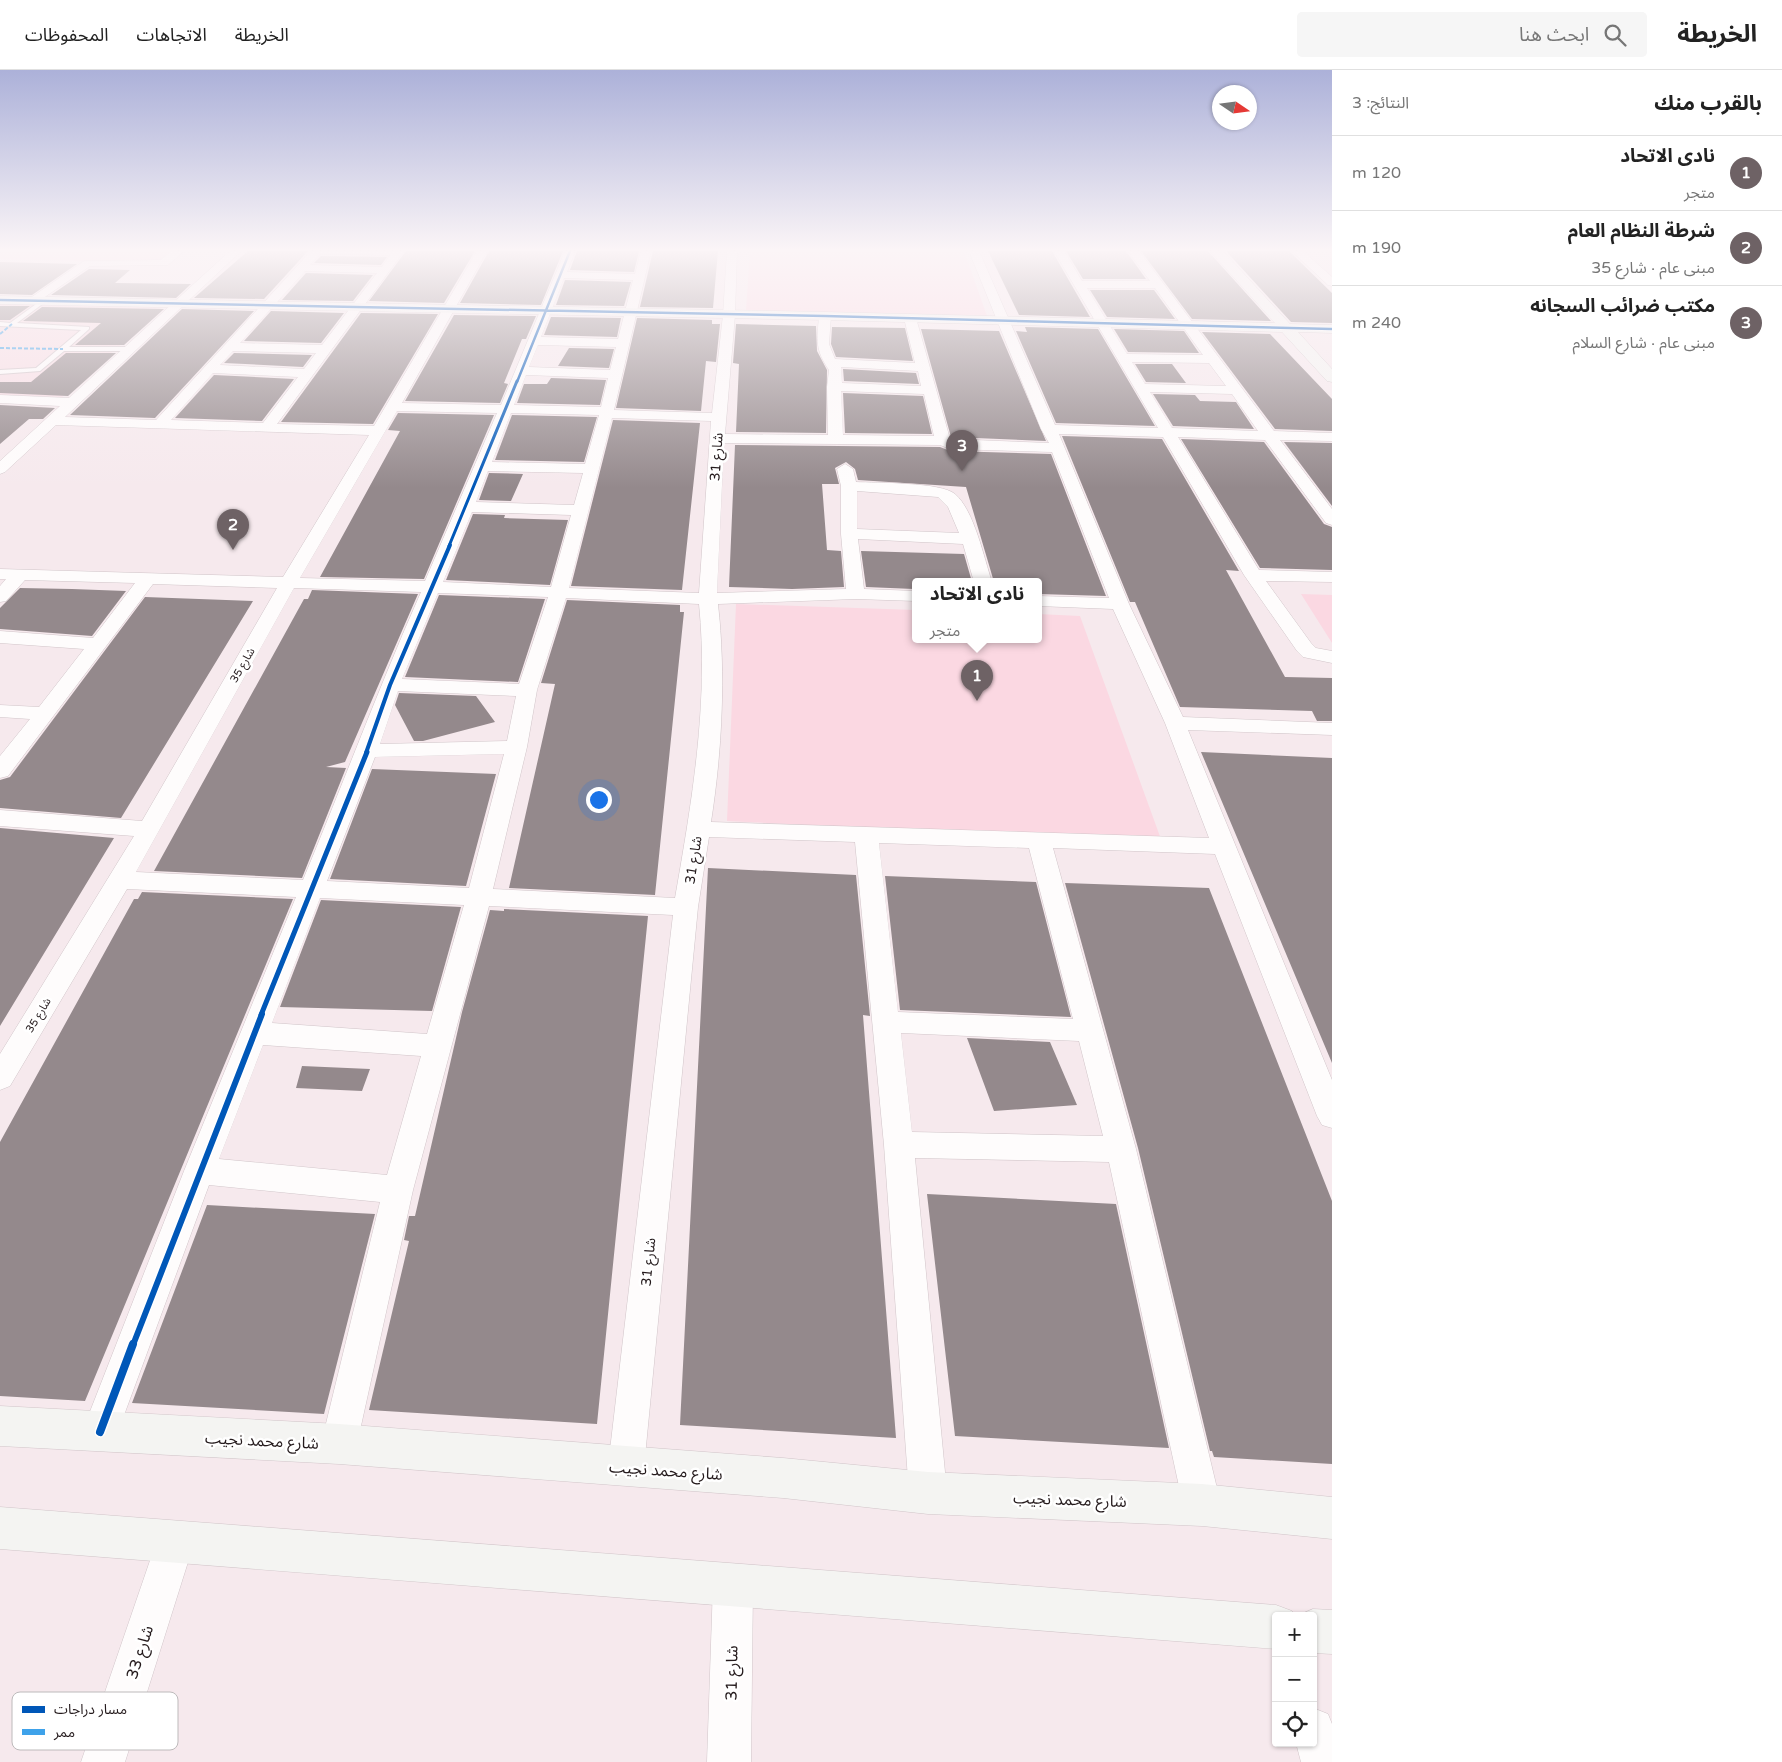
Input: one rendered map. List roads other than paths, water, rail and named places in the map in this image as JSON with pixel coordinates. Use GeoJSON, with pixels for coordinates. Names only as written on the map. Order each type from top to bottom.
{"type":"FeatureCollection","features":[{"type":"Feature","properties":{"kind":"street"},"geometry":{"type":"LineString","coordinates":[[0,469],[152,330]]}},
{"type":"Feature","properties":{"kind":"street"},"geometry":{"type":"LineString","coordinates":[[160,424],[246,330]]}},
{"type":"Feature","properties":{"kind":"street"},"geometry":{"type":"LineString","coordinates":[[266,429],[339,330]]}},
{"type":"Feature","properties":{"kind":"street","name":"شارع 35"},"geometry":{"type":"LineString","coordinates":[[0,1078],[120,880],[289,582],[437,330]]}},
{"type":"Feature","properties":{"kind":"street"},"geometry":{"type":"LineString","coordinates":[[100,1432],[199,1171],[367,750],[390,685],[466,507],[538,330]]}},
{"type":"Feature","properties":{"kind":"street"},"geometry":{"type":"LineString","coordinates":[[340,1444],[398,1190],[479,896],[516,747],[527,690],[560,591],[607,413],[626,330]]}},
{"type":"Feature","properties":{"kind":"street","name":"شارع 31"},"geometry":{"type":"LineString","coordinates":[[626,1468],[686,907],[706,783],[713,645],[708,598],[718,427],[728,330]]}},
{"type":"Feature","properties":{"kind":"street"},"geometry":{"type":"LineString","coordinates":[[824,330],[823,344],[825,354],[836,370],[834,387],[836,440]]}},
{"type":"Feature","properties":{"kind":"street"},"geometry":{"type":"LineString","coordinates":[[913,330],[943,441]]}},
{"type":"Feature","properties":{"kind":"street"},"geometry":{"type":"LineString","coordinates":[[1008,330],[1048,429],[1058,448],[1120,604],[1174,723],[1332,1116]]}},
{"type":"Feature","properties":{"kind":"street"},"geometry":{"type":"LineString","coordinates":[[1106,330],[1253,575],[1304,648],[1310,653],[1332,658]]}},
{"type":"Feature","properties":{"kind":"street"},"geometry":{"type":"LineString","coordinates":[[1192,330],[1332,520]]}},
{"type":"Feature","properties":{"kind":"street"},"geometry":{"type":"LineString","coordinates":[[1289,330],[1332,378]]}},
{"type":"Feature","properties":{"kind":"street"},"geometry":{"type":"LineString","coordinates":[[534,341],[623,343]]}},
{"type":"Feature","properties":{"kind":"street"},"geometry":{"type":"LineString","coordinates":[[230,347],[324,349]]}},
{"type":"Feature","properties":{"kind":"street"},"geometry":{"type":"LineString","coordinates":[[1122,358],[1214,359]]}},
{"type":"Feature","properties":{"kind":"street"},"geometry":{"type":"LineString","coordinates":[[833,363],[923,367]]}},
{"type":"Feature","properties":{"kind":"street"},"geometry":{"type":"LineString","coordinates":[[209,369],[307,373]]}},
{"type":"Feature","properties":{"kind":"street"},"geometry":{"type":"LineString","coordinates":[[522,371],[616,374]]}},
{"type":"Feature","properties":{"kind":"street"},"geometry":{"type":"LineString","coordinates":[[834,387],[928,390]]}},
{"type":"Feature","properties":{"kind":"street"},"geometry":{"type":"LineString","coordinates":[[1141,388],[1236,390]]}},
{"type":"Feature","properties":{"kind":"street"},"geometry":{"type":"LineString","coordinates":[[0,400],[74,402]]}},
{"type":"Feature","properties":{"kind":"street"},"geometry":{"type":"LineString","coordinates":[[393,407],[607,413],[836,440],[943,441],[950,445],[1058,448]]}},
{"type":"Feature","properties":{"kind":"street"},"geometry":{"type":"LineString","coordinates":[[54,421],[379,431]]}},
{"type":"Feature","properties":{"kind":"street"},"geometry":{"type":"LineString","coordinates":[[1048,429],[1332,437]]}},
{"type":"Feature","properties":{"kind":"street"},"geometry":{"type":"LineString","coordinates":[[482,466],[592,469]]}},
{"type":"Feature","properties":{"kind":"street"},"geometry":{"type":"LineString","coordinates":[[845,469],[849,486],[849,534],[856,594]]}},
{"type":"Feature","properties":{"kind":"street"},"geometry":{"type":"LineString","coordinates":[[849,486],[941,492],[950,498],[970,539],[982,578]]}},
{"type":"Feature","properties":{"kind":"street"},"geometry":{"type":"LineString","coordinates":[[466,507],[580,510]]}},
{"type":"Feature","properties":{"kind":"street"},"geometry":{"type":"LineString","coordinates":[[849,534],[970,539]]}},
{"type":"Feature","properties":{"kind":"street"},"geometry":{"type":"LineString","coordinates":[[0,574],[560,591],[708,598],[856,594],[912,596]]}},
{"type":"Feature","properties":{"kind":"street"},"geometry":{"type":"LineString","coordinates":[[0,598],[21,574]]}},
{"type":"Feature","properties":{"kind":"street"},"geometry":{"type":"LineString","coordinates":[[1253,575],[1332,577]]}},
{"type":"Feature","properties":{"kind":"street"},"geometry":{"type":"LineString","coordinates":[[0,770],[148,579]]}},
{"type":"Feature","properties":{"kind":"street"},"geometry":{"type":"LineString","coordinates":[[1042,601],[1120,604]]}},
{"type":"Feature","properties":{"kind":"street"},"geometry":{"type":"LineString","coordinates":[[0,637],[98,644]]}},
{"type":"Feature","properties":{"kind":"street"},"geometry":{"type":"LineString","coordinates":[[390,685],[527,690]]}},
{"type":"Feature","properties":{"kind":"street"},"geometry":{"type":"LineString","coordinates":[[0,711],[43,713]]}},
{"type":"Feature","properties":{"kind":"street"},"geometry":{"type":"LineString","coordinates":[[1174,723],[1332,729]]}},
{"type":"Feature","properties":{"kind":"street"},"geometry":{"type":"LineString","coordinates":[[367,750],[516,747]]}},
{"type":"Feature","properties":{"kind":"street"},"geometry":{"type":"LineString","coordinates":[[0,818],[148,829]]}},
{"type":"Feature","properties":{"kind":"street"},"geometry":{"type":"LineString","coordinates":[[698,829],[1224,846]]}},
{"type":"Feature","properties":{"kind":"street"},"geometry":{"type":"LineString","coordinates":[[866,835],[899,1146],[928,1493]]}},
{"type":"Feature","properties":{"kind":"street"},"geometry":{"type":"LineString","coordinates":[[1039,840],[1121,1149],[1202,1505]]}},
{"type":"Feature","properties":{"kind":"street"},"geometry":{"type":"LineString","coordinates":[[120,880],[686,907]]}},
{"type":"Feature","properties":{"kind":"street"},"geometry":{"type":"LineString","coordinates":[[886,1022],[1090,1031]]}},
{"type":"Feature","properties":{"kind":"street"},"geometry":{"type":"LineString","coordinates":[[255,1033],[437,1046]]}},
{"type":"Feature","properties":{"kind":"street"},"geometry":{"type":"LineString","coordinates":[[899,1146],[1121,1149]]}},
{"type":"Feature","properties":{"kind":"street"},"geometry":{"type":"LineString","coordinates":[[199,1171],[398,1190]]}},
{"type":"Feature","properties":{"kind":"street","name":"شارع محمد نجيب"},"geometry":{"type":"LineString","coordinates":[[0,1426],[340,1444],[626,1468],[783,1478],[928,1493],[1202,1505],[1332,1518]]}},
{"type":"Feature","properties":{"kind":"street"},"geometry":{"type":"LineString","coordinates":[[0,1528],[1272,1628]]}},
{"type":"Feature","properties":{"kind":"street","name":"شارع 33"},"geometry":{"type":"LineString","coordinates":[[126,1692],[175,1543]]}},
{"type":"Feature","properties":{"kind":"street","name":"شارع 31"},"geometry":{"type":"LineString","coordinates":[[729,1762],[733,1585]]}},
{"type":"Feature","properties":{"kind":"street"},"geometry":{"type":"LineString","coordinates":[[1317,1631],[1332,1632]]}},
{"type":"Feature","properties":{"kind":"street"},"geometry":{"type":"LineString","coordinates":[[1317,1742],[1323,1762]]}},
{"type":"Feature","properties":{"kind":"street","name":"شارع 33"},"geometry":{"type":"LineString","coordinates":[[103,1762],[107,1750]]}},
{"type":"Feature","properties":{"kind":"lane"},"geometry":{"type":"LineString","coordinates":[[0,372],[38,370],[83,330]]}},
{"type":"Feature","properties":{"kind":"lane"},"geometry":{"type":"LineString","coordinates":[[63,349],[130,349]]}},
{"type":"Feature","properties":{"kind":"place","name":"مكتب ضرائب السجانه"},"geometry":{"type":"Point","coordinates":[962,471]}},
{"type":"Feature","properties":{"kind":"place","name":"شرطة النظام العام"},"geometry":{"type":"Point","coordinates":[233,550]}},
{"type":"Feature","properties":{"kind":"place","name":"نادى الاتحاد"},"geometry":{"type":"Point","coordinates":[977,701]}}]}
